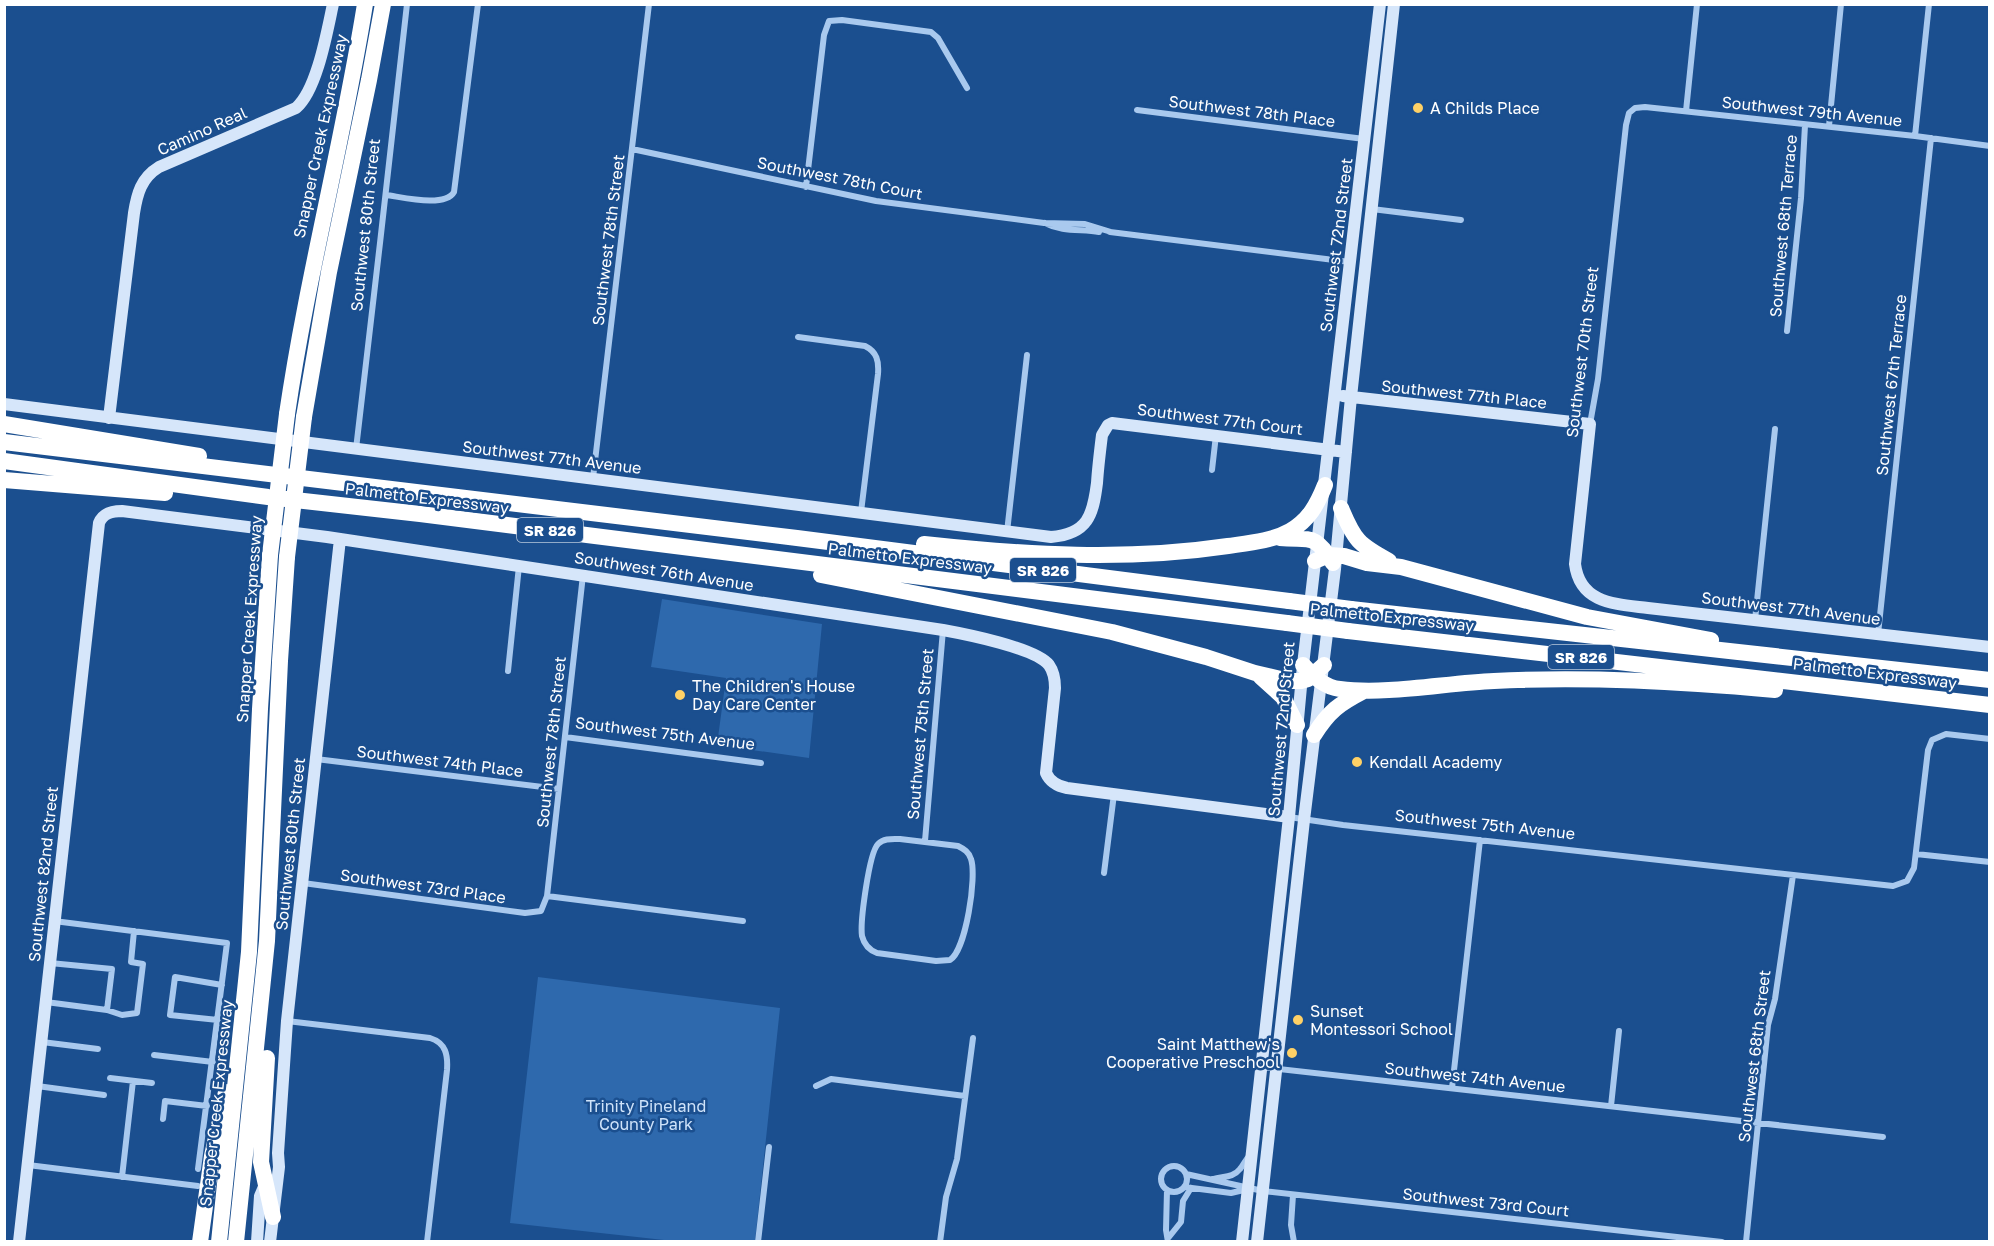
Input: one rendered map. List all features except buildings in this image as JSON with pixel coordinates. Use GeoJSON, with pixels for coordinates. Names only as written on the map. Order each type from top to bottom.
{"type":"FeatureCollection","features":[{"type":"Feature","properties":{"kind":"highway","name":"Snapper Creek Expressway"},"geometry":{"type":"LineString","coordinates":[[219,1242],[245,997],[253,885],[260,697],[270,555],[287,414],[310,274],[350,88],[365,4]]}},
{"type":"Feature","properties":{"kind":"highway","name":"Snapper Creek Expressway"},"geometry":{"type":"LineString","coordinates":[[237,1242],[267,942],[287,557],[304,417],[329,269],[383,4]]}},
{"type":"Feature","properties":{"kind":"highway"},"geometry":{"type":"LineString","coordinates":[[4,424],[130,443],[215,459],[232,470]]}},
{"type":"Feature","properties":{"kind":"highway","name":"Palmetto Expressway"},"geometry":{"type":"LineString","coordinates":[[4,442],[797,538],[1351,609],[1989,680]]}},
{"type":"Feature","properties":{"kind":"highway","name":"Palmetto Expressway"},"geometry":{"type":"LineString","coordinates":[[4,461],[280,499],[420,514],[1348,631],[1989,705]]}},
{"type":"Feature","properties":{"kind":"highway"},"geometry":{"type":"LineString","coordinates":[[4,480],[261,503],[280,499]]}},
{"type":"Feature","properties":{"kind":"highway"},"geometry":{"type":"LineString","coordinates":[[1276,537],[1290,531],[1308,517],[1315,508],[1325,485]]}},
{"type":"Feature","properties":{"kind":"highway"},"geometry":{"type":"LineString","coordinates":[[1341,508],[1350,530],[1362,545],[1401,567]]}},
{"type":"Feature","properties":{"kind":"highway"},"geometry":{"type":"LineString","coordinates":[[797,538],[838,536],[1014,553],[1081,555],[1209,549],[1276,537],[1303,538],[1326,556],[1401,567],[1498,595],[1587,617],[1709,639],[1736,653]]}},
{"type":"Feature","properties":{"kind":"highway"},"geometry":{"type":"LineString","coordinates":[[798,562],[808,572],[1101,630],[1162,645],[1255,673],[1313,674],[1335,689],[1365,691],[1569,678],[1678,681],[1782,691],[1814,684]]}},
{"type":"Feature","properties":{"kind":"highway"},"geometry":{"type":"LineString","coordinates":[[1255,673],[1279,692],[1297,725]]}},
{"type":"Feature","properties":{"kind":"highway"},"geometry":{"type":"LineString","coordinates":[[1314,735],[1333,710],[1365,691]]}},
{"type":"Feature","properties":{"kind":"highway"},"geometry":{"type":"LineString","coordinates":[[267,942],[273,959],[261,1156],[264,1184],[273,1217]]}},
{"type":"Feature","properties":{"kind":"highway"},"geometry":{"type":"LineString","coordinates":[[200,1242],[212,1156],[245,997]]}},
{"type":"Feature","properties":{"kind":"street","name":"Camino Real"},"geometry":{"type":"LineString","coordinates":[[109,417],[134,213],[143,182],[159,167],[301,104],[312,85],[333,4]]}},
{"type":"Feature","properties":{"kind":"street","name":"Southwest 80th Street"},"geometry":{"type":"LineString","coordinates":[[356,449],[407,4]]}},
{"type":"Feature","properties":{"kind":"street"},"geometry":{"type":"LineString","coordinates":[[386,195],[438,201],[452,196],[456,183],[478,4]]}},
{"type":"Feature","properties":{"kind":"street","name":"Southwest 78th Street"},"geometry":{"type":"LineString","coordinates":[[593,479],[649,4]]}},
{"type":"Feature","properties":{"kind":"street","name":"Southwest 72nd Street"},"geometry":{"type":"LineString","coordinates":[[1257,1242],[1314,735],[1313,674],[1326,556],[1325,485],[1380,4]]}},
{"type":"Feature","properties":{"kind":"street","name":"Southwest 72nd Street"},"geometry":{"type":"LineString","coordinates":[[1242,1242],[1297,725],[1313,674],[1326,556],[1341,508],[1394,4]]}},
{"type":"Feature","properties":{"kind":"street"},"geometry":{"type":"LineString","coordinates":[[1686,111],[1697,4]]}},
{"type":"Feature","properties":{"kind":"street"},"geometry":{"type":"LineString","coordinates":[[1829,126],[1841,4]]}},
{"type":"Feature","properties":{"kind":"street"},"geometry":{"type":"LineString","coordinates":[[1915,136],[1929,4]]}},
{"type":"Feature","properties":{"kind":"street"},"geometry":{"type":"LineString","coordinates":[[806,187],[824,35],[829,21],[842,20],[929,31],[940,40],[957,74],[968,88]]}},
{"type":"Feature","properties":{"kind":"street","name":"Southwest 79th Avenue"},"geometry":{"type":"LineString","coordinates":[[1631,110],[1638,107],[1686,111],[1989,146]]}},
{"type":"Feature","properties":{"kind":"street","name":"Southwest 78th Place"},"geometry":{"type":"LineString","coordinates":[[1137,110],[1365,139]]}},
{"type":"Feature","properties":{"kind":"street","name":"Southwest 70th Street"},"geometry":{"type":"LineString","coordinates":[[1591,594],[1578,578],[1575,558],[1626,125],[1631,110]]}},
{"type":"Feature","properties":{"kind":"street","name":"Southwest 68th Terrace"},"geometry":{"type":"LineString","coordinates":[[1787,331],[1801,198],[1805,125]]}},
{"type":"Feature","properties":{"kind":"street","name":"Southwest 67th Terrace"},"geometry":{"type":"LineString","coordinates":[[1878,635],[1931,138]]}},
{"type":"Feature","properties":{"kind":"street","name":"Southwest 78th Court"},"geometry":{"type":"LineString","coordinates":[[632,149],[888,203],[1044,223],[1060,229],[1111,232],[1351,262]]}},
{"type":"Feature","properties":{"kind":"street"},"geometry":{"type":"LineString","coordinates":[[1371,209],[1461,220]]}},
{"type":"Feature","properties":{"kind":"street"},"geometry":{"type":"LineString","coordinates":[[1351,262],[1366,264]]}},
{"type":"Feature","properties":{"kind":"street"},"geometry":{"type":"LineString","coordinates":[[798,337],[861,345],[873,350],[877,358],[879,369],[861,513]]}},
{"type":"Feature","properties":{"kind":"street"},"geometry":{"type":"LineString","coordinates":[[1007,532],[1027,355]]}},
{"type":"Feature","properties":{"kind":"street","name":"Southwest 77th Place"},"geometry":{"type":"LineString","coordinates":[[1335,395],[1590,424]]}},
{"type":"Feature","properties":{"kind":"street","name":"Southwest 77th Avenue"},"geometry":{"type":"LineString","coordinates":[[4,404],[1045,536],[1064,535],[1082,527],[1089,518]]}},
{"type":"Feature","properties":{"kind":"street","name":"Southwest 77th Court"},"geometry":{"type":"LineString","coordinates":[[1089,518],[1095,499],[1102,435],[1108,425],[1118,423],[1346,452]]}},
{"type":"Feature","properties":{"kind":"street"},"geometry":{"type":"LineString","coordinates":[[1755,621],[1775,429]]}},
{"type":"Feature","properties":{"kind":"street"},"geometry":{"type":"LineString","coordinates":[[1212,470],[1216,435]]}},
{"type":"Feature","properties":{"kind":"street","name":"Southwest 76th Avenue"},"geometry":{"type":"LineString","coordinates":[[106,514],[122,511],[340,539],[583,575],[943,630],[1026,652],[1040,657],[1050,666],[1054,675],[1046,773],[1052,782],[1059,786]]}},
{"type":"Feature","properties":{"kind":"street","name":"Southwest 82nd Street"},"geometry":{"type":"LineString","coordinates":[[19,1242],[99,523],[106,514]]}},
{"type":"Feature","properties":{"kind":"street","name":"Southwest 80th Street"},"geometry":{"type":"LineString","coordinates":[[270,1242],[279,1167],[287,1021],[340,539]]}},
{"type":"Feature","properties":{"kind":"street"},"geometry":{"type":"LineString","coordinates":[[508,672],[519,566]]}},
{"type":"Feature","properties":{"kind":"street","name":"Southwest 78th Street"},"geometry":{"type":"LineString","coordinates":[[541,911],[547,896],[583,575]]}},
{"type":"Feature","properties":{"kind":"street","name":"Southwest 77th Avenue"},"geometry":{"type":"LineString","coordinates":[[1591,594],[1620,605],[1989,647]]}},
{"type":"Feature","properties":{"kind":"street","name":"Southwest 75th Street"},"geometry":{"type":"LineString","coordinates":[[925,841],[943,630]]}},
{"type":"Feature","properties":{"kind":"street"},"geometry":{"type":"LineString","coordinates":[[1989,739],[1949,734],[1933,739],[1928,747],[1916,854],[1989,862]]}},
{"type":"Feature","properties":{"kind":"street","name":"Southwest 75th Avenue"},"geometry":{"type":"LineString","coordinates":[[565,737],[761,763]]}},
{"type":"Feature","properties":{"kind":"street","name":"Southwest 74th Place"},"geometry":{"type":"LineString","coordinates":[[316,759],[559,789]]}},
{"type":"Feature","properties":{"kind":"street","name":"Southwest 75th Avenue"},"geometry":{"type":"LineString","coordinates":[[1059,786],[1304,820],[1891,886],[1907,881],[1914,868],[1916,854]]}},
{"type":"Feature","properties":{"kind":"street"},"geometry":{"type":"LineString","coordinates":[[1104,873],[1114,794]]}},
{"type":"Feature","properties":{"kind":"street"},"geometry":{"type":"LineString","coordinates":[[883,840],[925,841],[961,847],[972,860],[973,872],[967,922],[956,956],[950,960],[936,961],[882,954],[869,949],[863,939],[862,929],[869,867],[875,848],[883,840]]}},
{"type":"Feature","properties":{"kind":"street"},"geometry":{"type":"LineString","coordinates":[[1452,1088],[1480,840]]}},
{"type":"Feature","properties":{"kind":"street","name":"Southwest 68th Street"},"geometry":{"type":"LineString","coordinates":[[1746,1242],[1768,1025],[1775,999],[1793,875]]}},
{"type":"Feature","properties":{"kind":"street","name":"Southwest 73rd Place"},"geometry":{"type":"LineString","coordinates":[[302,883],[525,913],[541,911]]}},
{"type":"Feature","properties":{"kind":"street"},"geometry":{"type":"LineString","coordinates":[[547,896],[743,921]]}},
{"type":"Feature","properties":{"kind":"street"},"geometry":{"type":"LineString","coordinates":[[54,921],[227,943],[198,1170]]}},
{"type":"Feature","properties":{"kind":"street"},"geometry":{"type":"LineString","coordinates":[[46,1002],[107,1010],[122,1015],[138,1013],[143,964],[130,962],[134,931]]}},
{"type":"Feature","properties":{"kind":"street"},"geometry":{"type":"LineString","coordinates":[[1274,957],[1289,958]]}},
{"type":"Feature","properties":{"kind":"street"},"geometry":{"type":"LineString","coordinates":[[50,963],[112,969],[107,1010]]}},
{"type":"Feature","properties":{"kind":"street"},"geometry":{"type":"LineString","coordinates":[[218,1020],[170,1015],[175,977],[222,985]]}},
{"type":"Feature","properties":{"kind":"street"},"geometry":{"type":"LineString","coordinates":[[287,1021],[430,1038],[443,1046],[447,1055],[447,1070],[427,1242]]}},
{"type":"Feature","properties":{"kind":"street"},"geometry":{"type":"LineString","coordinates":[[1611,1106],[1619,1031]]}},
{"type":"Feature","properties":{"kind":"street"},"geometry":{"type":"LineString","coordinates":[[940,1242],[946,1197],[957,1159],[973,1038]]}},
{"type":"Feature","properties":{"kind":"street"},"geometry":{"type":"LineString","coordinates":[[41,1042],[98,1048]]}},
{"type":"Feature","properties":{"kind":"street"},"geometry":{"type":"LineString","coordinates":[[154,1055],[213,1062]]}},
{"type":"Feature","properties":{"kind":"street","name":"Southwest 74th Avenue"},"geometry":{"type":"LineString","coordinates":[[1262,1067],[1758,1122]]}},
{"type":"Feature","properties":{"kind":"street"},"geometry":{"type":"LineString","coordinates":[[110,1078],[152,1083]]}},
{"type":"Feature","properties":{"kind":"street"},"geometry":{"type":"LineString","coordinates":[[816,1086],[831,1079],[965,1096]]}},
{"type":"Feature","properties":{"kind":"street"},"geometry":{"type":"LineString","coordinates":[[122,1177],[133,1081]]}},
{"type":"Feature","properties":{"kind":"street"},"geometry":{"type":"LineString","coordinates":[[36,1086],[104,1095]]}},
{"type":"Feature","properties":{"kind":"street"},"geometry":{"type":"LineString","coordinates":[[163,1119],[165,1101],[207,1106]]}},
{"type":"Feature","properties":{"kind":"street"},"geometry":{"type":"LineString","coordinates":[[1758,1122],[1883,1137]]}},
{"type":"Feature","properties":{"kind":"street"},"geometry":{"type":"LineString","coordinates":[[758,1242],[769,1147]]}},
{"type":"Feature","properties":{"kind":"street","name":"Southwest 80th Street"},"geometry":{"type":"LineString","coordinates":[[257,1242],[260,1196],[278,1153]]}},
{"type":"Feature","properties":{"kind":"street"},"geometry":{"type":"LineString","coordinates":[[1212,1179],[1234,1174],[1240,1169],[1245,1159],[1252,1154]]}},
{"type":"Feature","properties":{"kind":"street"},"geometry":{"type":"LineString","coordinates":[[28,1165],[198,1186]]}},
{"type":"Feature","properties":{"kind":"street"},"geometry":{"type":"LineString","coordinates":[[1169,1239],[1166,1230],[1167,1190],[1161,1180],[1165,1170],[1171,1166],[1178,1167],[1186,1174],[1248,1189]]}},
{"type":"Feature","properties":{"kind":"street"},"geometry":{"type":"LineString","coordinates":[[1169,1239],[1183,1215],[1183,1201],[1188,1187],[1186,1174]]}},
{"type":"Feature","properties":{"kind":"street"},"geometry":{"type":"LineString","coordinates":[[1167,1190],[1176,1192],[1188,1187],[1231,1193],[1248,1189]]}},
{"type":"Feature","properties":{"kind":"street","name":"Southwest 73rd Court"},"geometry":{"type":"LineString","coordinates":[[1248,1189],[1722,1242]]}},
{"type":"Feature","properties":{"kind":"street"},"geometry":{"type":"LineString","coordinates":[[1293,1195],[1291,1224],[1294,1242]]}},
{"type":"Feature","properties":{"kind":"street"},"geometry":{"type":"LineString","coordinates":[[1167,1221],[1180,1223]]}},
{"type":"Feature","properties":{"kind":"green space"},"geometry":{"type":"Polygon","coordinates":[[[662,599],[822,624],[809,758],[717,745],[726,678],[651,667],[662,599]]]}},
{"type":"Feature","properties":{"kind":"green space","name":"Trinity Pineland County Park"},"geometry":{"type":"Polygon","coordinates":[[[538,977],[780,1008],[755,1241],[673,1241],[510,1223],[538,977]]]}},
{"type":"Feature","properties":{"kind":"place","name":"A Childs Place"},"geometry":{"type":"Point","coordinates":[1418,108]}},
{"type":"Feature","properties":{"kind":"place","name":"The Children's House Day Care Center"},"geometry":{"type":"Point","coordinates":[680,695]}},
{"type":"Feature","properties":{"kind":"place","name":"Kendall Academy"},"geometry":{"type":"Point","coordinates":[1357,762]}},
{"type":"Feature","properties":{"kind":"place","name":"Sunset Montessori School"},"geometry":{"type":"Point","coordinates":[1298,1020]}},
{"type":"Feature","properties":{"kind":"place","name":"Saint Matthew's Cooperative Preschool"},"geometry":{"type":"Point","coordinates":[1292,1053]}}]}
